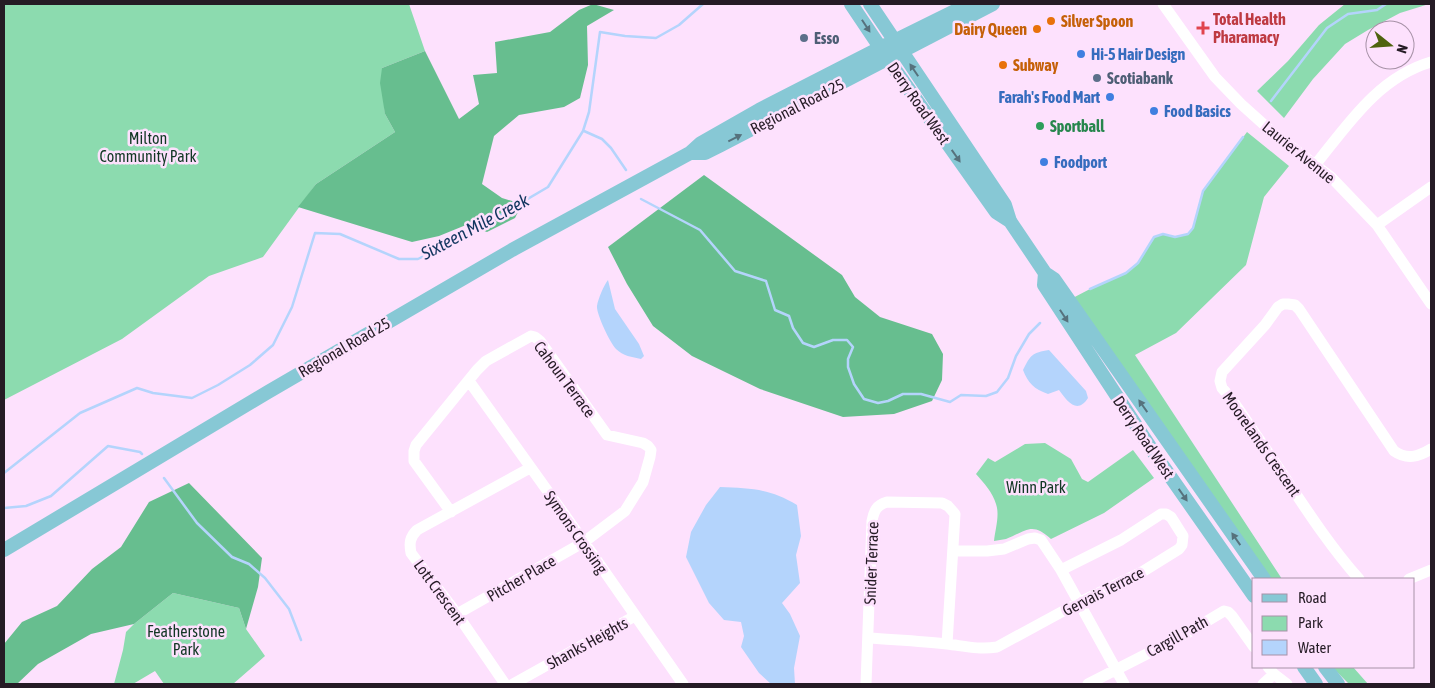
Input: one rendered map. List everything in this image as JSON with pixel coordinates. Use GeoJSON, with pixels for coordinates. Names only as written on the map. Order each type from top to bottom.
{"type":"FeatureCollection","features":[{"type":"Feature","properties":{"kind":"main road","name":"Derry Road West"},"geometry":{"type":"LineString","coordinates":[[851,4],[996,212],[1010,221]]}},
{"type":"Feature","properties":{"kind":"main road","name":"Derry Road West"},"geometry":{"type":"LineString","coordinates":[[870,4],[1005,205],[1010,221],[1045,273],[1054,279],[1263,578]]}},
{"type":"Feature","properties":{"kind":"main road"},"geometry":{"type":"LineString","coordinates":[[899,46],[969,4]]}},
{"type":"Feature","properties":{"kind":"main road"},"geometry":{"type":"LineString","coordinates":[[899,46],[993,4]]}},
{"type":"Feature","properties":{"kind":"main road","name":"Regional Road 25"},"geometry":{"type":"LineString","coordinates":[[4,550],[477,270],[690,153],[701,143],[759,110],[899,46]]}},
{"type":"Feature","properties":{"kind":"main road","name":"Derry Road West"},"geometry":{"type":"LineString","coordinates":[[1045,273],[1044,285],[1158,459],[1252,593]]}},
{"type":"Feature","properties":{"kind":"main road"},"geometry":{"type":"LineString","coordinates":[[1305,668],[1316,684]]}},
{"type":"Feature","properties":{"kind":"main road"},"geometry":{"type":"LineString","coordinates":[[1326,668],[1338,684]]}},
{"type":"Feature","properties":{"kind":"street","name":"Laurier Avenue"},"geometry":{"type":"LineString","coordinates":[[1163,4],[1215,77],[1241,104],[1264,125],[1332,177],[1377,225],[1431,304]]}},
{"type":"Feature","properties":{"kind":"street"},"geometry":{"type":"LineString","coordinates":[[1316,164],[1362,108],[1382,88],[1407,71],[1431,62]]}},
{"type":"Feature","properties":{"kind":"street"},"geometry":{"type":"LineString","coordinates":[[1377,225],[1431,187]]}},
{"type":"Feature","properties":{"kind":"street","name":"Moorelands Crescent"},"geometry":{"type":"LineString","coordinates":[[1358,578],[1336,551],[1222,388],[1220,380],[1222,372],[1265,325],[1278,307],[1283,304],[1296,305],[1394,451],[1400,455],[1411,457],[1423,454],[1431,449]]}},
{"type":"Feature","properties":{"kind":"street","name":"Cahoun Terrace"},"geometry":{"type":"LineString","coordinates":[[451,512],[414,461],[416,446],[477,370],[486,362],[533,336],[540,341],[607,435],[642,443],[648,446],[650,450],[643,482],[625,511],[584,542]]}},
{"type":"Feature","properties":{"kind":"street","name":"Symons Crossing"},"geometry":{"type":"LineString","coordinates":[[469,381],[683,684]]}},
{"type":"Feature","properties":{"kind":"street","name":"Lott Crescent"},"geometry":{"type":"LineString","coordinates":[[505,684],[457,614],[411,553],[410,546],[413,535],[417,530],[530,468]]}},
{"type":"Feature","properties":{"kind":"street","name":"Snider Terrace"},"geometry":{"type":"LineString","coordinates":[[866,684],[872,521],[875,508],[880,504],[888,502],[942,503],[948,506],[955,514],[947,644]]}},
{"type":"Feature","properties":{"kind":"street","name":"Gervais Terrace"},"geometry":{"type":"LineString","coordinates":[[869,638],[947,644],[975,649],[997,647],[1078,603],[1150,568],[1179,549],[1182,545],[1183,536],[1171,516],[1161,514],[1121,540],[1061,570]]}},
{"type":"Feature","properties":{"kind":"street"},"geometry":{"type":"LineString","coordinates":[[953,551],[1004,549],[1028,539],[1035,538],[1040,540],[1061,570],[1124,684]]}},
{"type":"Feature","properties":{"kind":"street","name":"Pitcher Place"},"geometry":{"type":"LineString","coordinates":[[457,614],[584,542]]}},
{"type":"Feature","properties":{"kind":"street"},"geometry":{"type":"LineString","coordinates":[[1411,578],[1431,570]]}},
{"type":"Feature","properties":{"kind":"street","name":"Cargill Path"},"geometry":{"type":"LineString","coordinates":[[1088,684],[1182,636],[1224,611],[1232,616],[1252,644]]}},
{"type":"Feature","properties":{"kind":"street","name":"Shanks Heights"},"geometry":{"type":"LineString","coordinates":[[513,684],[635,616]]}},
{"type":"Feature","properties":{"kind":"street"},"geometry":{"type":"LineString","coordinates":[[1263,684],[1271,670],[1287,684]]}},
{"type":"Feature","properties":{"kind":"green space","name":"Milton Community Park"},"geometry":{"type":"Polygon","coordinates":[[[4,4],[409,4],[425,51],[382,68],[385,114],[395,132],[316,184],[263,257],[209,276],[122,339],[4,400],[4,4]]]}},
{"type":"Feature","properties":{"kind":"green space"},"geometry":{"type":"Polygon","coordinates":[[[593,4],[614,10],[587,26],[588,65],[580,98],[564,107],[519,115],[494,136],[482,184],[502,198],[522,204],[515,218],[487,232],[466,225],[439,236],[412,242],[298,207],[316,184],[395,132],[385,114],[380,83],[382,68],[425,51],[459,119],[479,104],[473,75],[497,73],[495,42],[550,32],[579,10],[593,4]]]}},
{"type":"Feature","properties":{"kind":"green space"},"geometry":{"type":"Polygon","coordinates":[[[1345,4],[1429,4],[1400,13],[1387,20],[1365,20],[1365,32],[1345,44],[1313,79],[1284,118],[1257,91],[1288,61],[1319,25],[1345,4]]]}},
{"type":"Feature","properties":{"kind":"green space"},"geometry":{"type":"Polygon","coordinates":[[[1247,132],[1289,166],[1264,197],[1246,265],[1176,333],[1135,355],[1281,578],[1258,578],[1067,301],[1126,273],[1138,263],[1154,237],[1163,234],[1175,237],[1188,234],[1193,228],[1203,191],[1247,132]]]}},
{"type":"Feature","properties":{"kind":"green space"},"geometry":{"type":"Polygon","coordinates":[[[704,175],[842,275],[855,297],[880,317],[932,334],[943,354],[942,380],[932,401],[894,414],[843,417],[760,389],[692,356],[653,326],[627,284],[608,247],[704,175]]]}},
{"type":"Feature","properties":{"kind":"green space","name":"Winn Park"},"geometry":{"type":"Polygon","coordinates":[[[1045,443],[1071,459],[1082,479],[1088,482],[1133,450],[1154,478],[1104,513],[1051,539],[1039,530],[1029,529],[1006,539],[994,541],[997,518],[995,500],[976,474],[988,458],[995,462],[1025,444],[1045,443]]]}},
{"type":"Feature","properties":{"kind":"green space"},"geometry":{"type":"Polygon","coordinates":[[[189,483],[262,558],[258,587],[246,629],[239,608],[173,593],[134,624],[91,634],[38,664],[17,684],[4,684],[4,644],[22,622],[57,606],[92,569],[121,547],[149,502],[189,483]]]}},
{"type":"Feature","properties":{"kind":"green space","name":"Featherstone Park"},"geometry":{"type":"Polygon","coordinates":[[[173,593],[239,608],[246,629],[265,656],[233,684],[164,684],[155,671],[133,684],[114,684],[126,632],[173,593]]]}},
{"type":"Feature","properties":{"kind":"green space"},"geometry":{"type":"Polygon","coordinates":[[[1333,668],[1354,668],[1368,684],[1349,684],[1333,668]]]}},
{"type":"Feature","properties":{"kind":"water"},"geometry":{"type":"Polygon","coordinates":[[[608,280],[615,309],[639,344],[644,356],[641,359],[625,355],[616,349],[610,341],[601,321],[597,306],[601,292],[608,280]]]}},
{"type":"Feature","properties":{"kind":"water"},"geometry":{"type":"Polygon","coordinates":[[[1049,350],[1086,391],[1088,398],[1084,403],[1076,406],[1069,402],[1059,390],[1048,394],[1032,385],[1027,379],[1023,370],[1030,357],[1035,353],[1049,350]]]}},
{"type":"Feature","properties":{"kind":"water"},"geometry":{"type":"Polygon","coordinates":[[[720,487],[760,490],[797,505],[801,536],[796,555],[800,583],[782,603],[790,614],[800,636],[794,668],[795,684],[771,684],[759,673],[741,647],[744,636],[741,622],[724,620],[709,603],[686,557],[691,532],[706,505],[720,487]]]}},
{"type":"Feature","properties":{"kind":"waterway","name":"Sixteen Mile Creek"},"geometry":{"type":"LineString","coordinates":[[4,473],[80,413],[137,388],[153,393],[192,398],[218,385],[250,365],[273,345],[292,307],[315,233],[340,234],[399,259],[418,259],[468,234],[548,187],[583,131],[589,112],[600,32],[656,38],[679,25],[703,4]]}},
{"type":"Feature","properties":{"kind":"waterway"},"geometry":{"type":"LineString","coordinates":[[1271,101],[1327,28],[1348,14],[1377,10],[1386,4]]}},
{"type":"Feature","properties":{"kind":"waterway"},"geometry":{"type":"LineString","coordinates":[[584,131],[602,139],[611,148],[626,170]]}},
{"type":"Feature","properties":{"kind":"waterway"},"geometry":{"type":"LineString","coordinates":[[1090,289],[1126,273],[1138,263],[1154,237],[1163,234],[1175,237],[1188,234],[1193,228],[1203,191],[1243,137]]}},
{"type":"Feature","properties":{"kind":"waterway"},"geometry":{"type":"LineString","coordinates":[[641,199],[700,230],[735,271],[766,281],[775,310],[789,316],[793,328],[803,343],[814,347],[833,340],[847,340],[853,347],[848,359],[848,367],[854,384],[864,399],[878,403],[888,401],[903,394],[921,394],[950,402],[961,395],[986,396],[997,392],[1008,378],[1016,356],[1029,334],[1040,323]]}},
{"type":"Feature","properties":{"kind":"waterway"},"geometry":{"type":"LineString","coordinates":[[4,508],[26,506],[51,496],[108,446],[142,454]]}},
{"type":"Feature","properties":{"kind":"waterway"},"geometry":{"type":"LineString","coordinates":[[164,478],[197,523],[232,557],[249,564],[265,578],[289,609],[301,640]]}},
{"type":"Feature","properties":{"kind":"place","name":"Silver Spoon"},"geometry":{"type":"Point","coordinates":[1051,21]}},
{"type":"Feature","properties":{"kind":"place","name":"Total Health Pharamacy"},"geometry":{"type":"Point","coordinates":[1203,28]}},
{"type":"Feature","properties":{"kind":"place","name":"Dairy Queen"},"geometry":{"type":"Point","coordinates":[1037,29]}},
{"type":"Feature","properties":{"kind":"place","name":"Esso"},"geometry":{"type":"Point","coordinates":[804,38]}},
{"type":"Feature","properties":{"kind":"place","name":"Hi-5 Hair Design"},"geometry":{"type":"Point","coordinates":[1081,54]}},
{"type":"Feature","properties":{"kind":"place","name":"Subway"},"geometry":{"type":"Point","coordinates":[1003,65]}},
{"type":"Feature","properties":{"kind":"place","name":"Scotiabank"},"geometry":{"type":"Point","coordinates":[1097,78]}},
{"type":"Feature","properties":{"kind":"place","name":"Farah's Food Mart"},"geometry":{"type":"Point","coordinates":[1110,97]}},
{"type":"Feature","properties":{"kind":"place","name":"Food Basics"},"geometry":{"type":"Point","coordinates":[1154,111]}},
{"type":"Feature","properties":{"kind":"place","name":"Sportball"},"geometry":{"type":"Point","coordinates":[1040,126]}},
{"type":"Feature","properties":{"kind":"place","name":"Foodport"},"geometry":{"type":"Point","coordinates":[1044,162]}}]}
